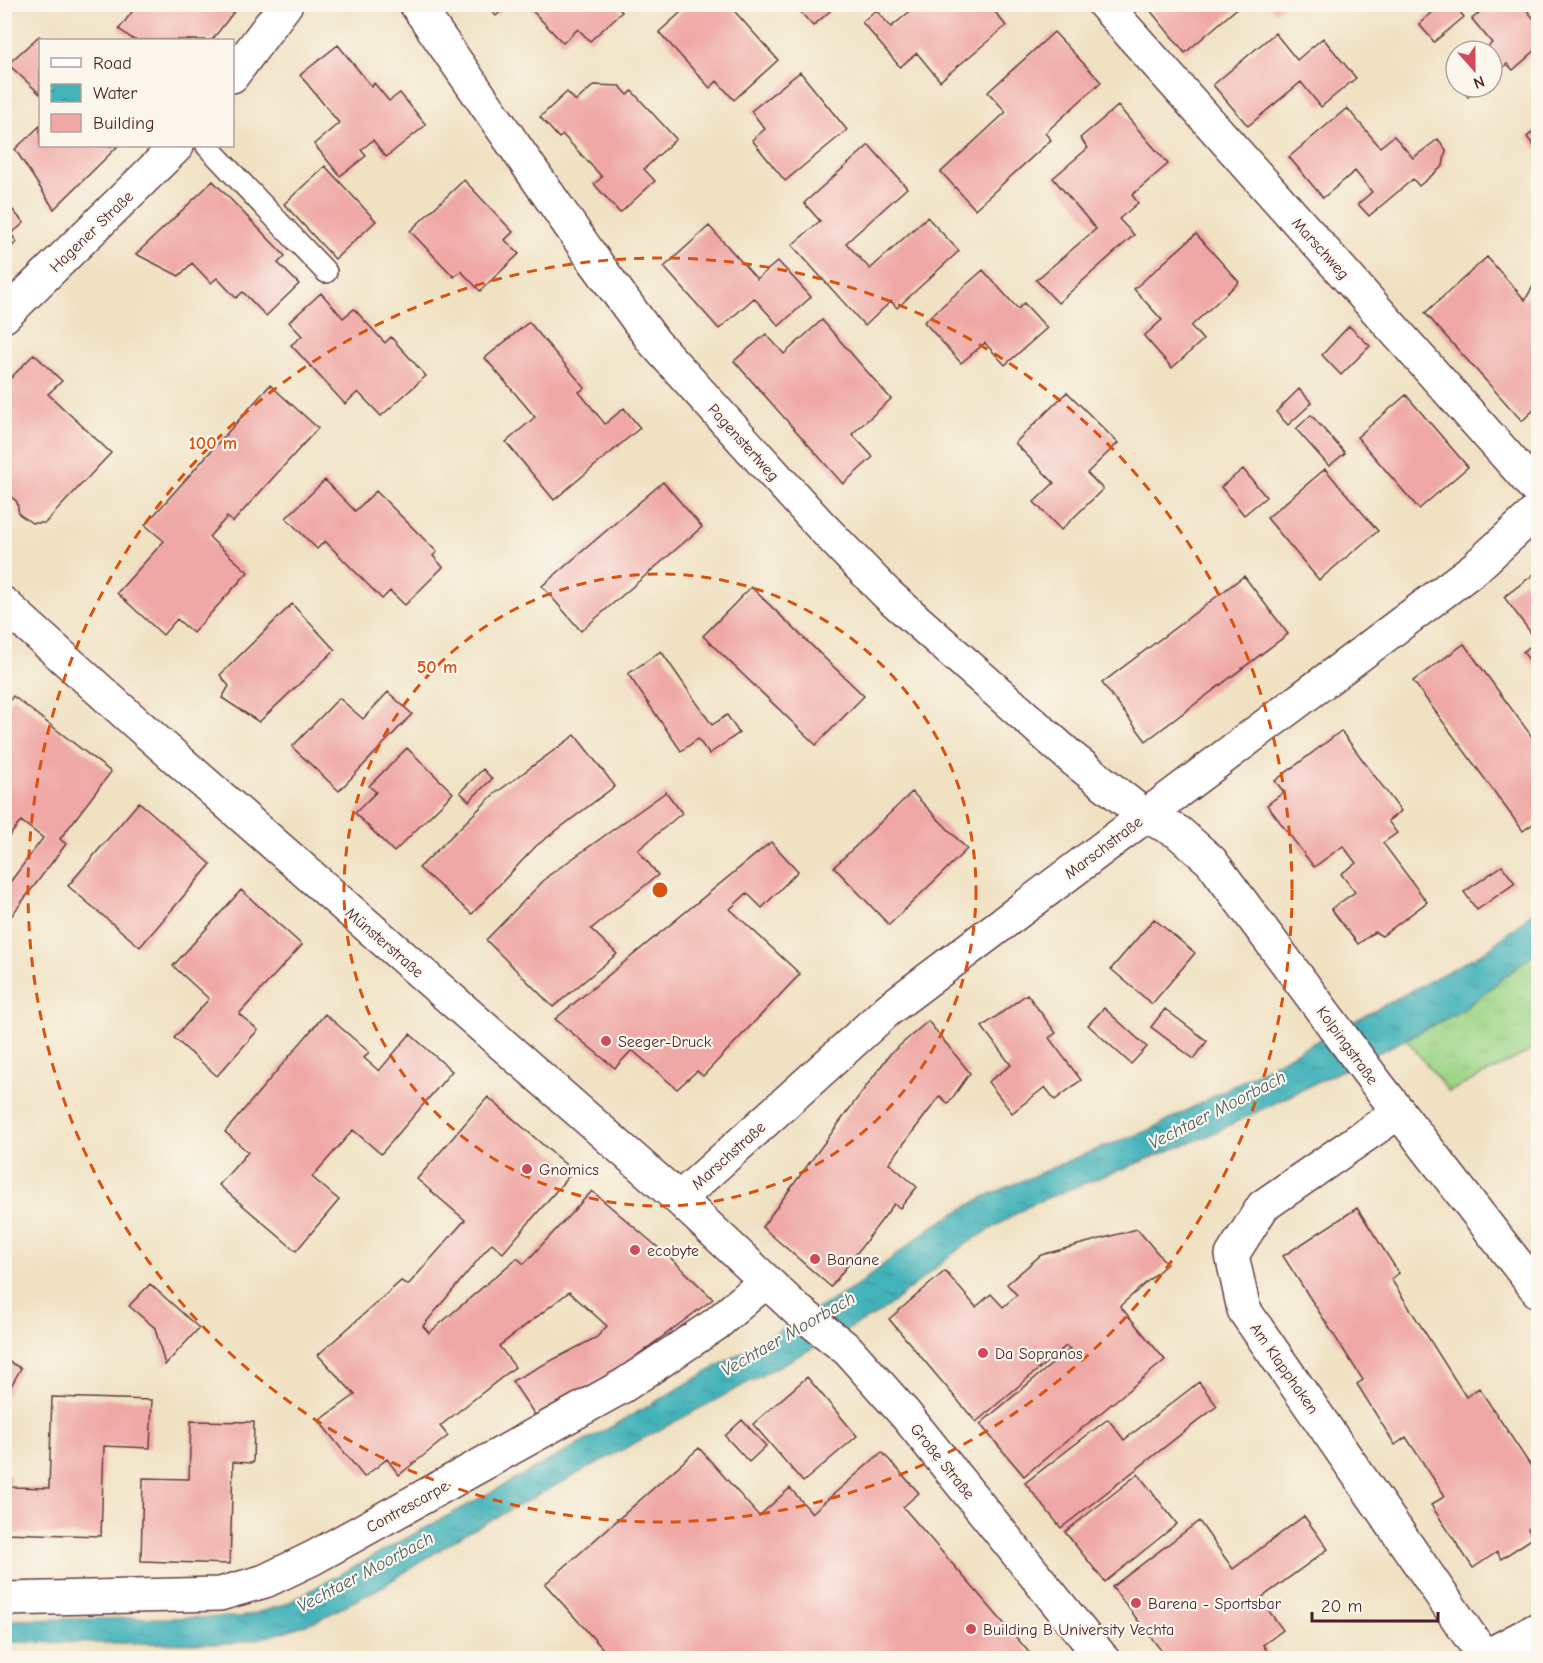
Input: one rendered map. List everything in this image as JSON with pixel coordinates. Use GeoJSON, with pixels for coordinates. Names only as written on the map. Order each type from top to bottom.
{"type":"FeatureCollection","features":[{"type":"Feature","properties":{"kind":"street"},"geometry":{"type":"LineString","coordinates":[[234,73],[286,4]]}},
{"type":"Feature","properties":{"kind":"street","name":"Pagenstertweg"},"geometry":{"type":"LineString","coordinates":[[416,4],[654,342],[821,526],[887,594],[1072,759],[1144,815]]}},
{"type":"Feature","properties":{"kind":"street","name":"Marschweg"},"geometry":{"type":"LineString","coordinates":[[1104,4],[1539,491]]}},
{"type":"Feature","properties":{"kind":"street","name":"Hagener Straße"},"geometry":{"type":"LineString","coordinates":[[4,316],[176,147]]}},
{"type":"Feature","properties":{"kind":"street","name":"Marschstraße"},"geometry":{"type":"LineString","coordinates":[[679,1198],[888,1009],[1475,568],[1539,510]]}},
{"type":"Feature","properties":{"kind":"street","name":"Münsterstraße"},"geometry":{"type":"LineString","coordinates":[[4,604],[171,754],[679,1198],[765,1282]]}},
{"type":"Feature","properties":{"kind":"street","name":"Kolpingstraße"},"geometry":{"type":"LineString","coordinates":[[1144,815],[1178,832],[1211,861],[1377,1084],[1539,1291]]}},
{"type":"Feature","properties":{"kind":"street","name":"Am Klapphaken"},"geometry":{"type":"LineString","coordinates":[[1399,1112],[1263,1206],[1232,1255],[1244,1310],[1484,1658]]}},
{"type":"Feature","properties":{"kind":"street","name":"Große Straße"},"geometry":{"type":"LineString","coordinates":[[765,1282],[848,1350],[905,1414],[1102,1659]]}},
{"type":"Feature","properties":{"kind":"street","name":"Contrescarpe"},"geometry":{"type":"LineString","coordinates":[[4,1599],[220,1594],[265,1581],[314,1558],[623,1386],[717,1324],[765,1282]]}},
{"type":"Feature","properties":{"kind":"street"},"geometry":{"type":"LineString","coordinates":[[1484,1658],[1539,1629]]}},
{"type":"Feature","properties":{"kind":"lane"},"geometry":{"type":"LineString","coordinates":[[208,147],[326,272]]}},
{"type":"Feature","properties":{"kind":"green space"},"geometry":{"type":"Polygon","coordinates":[[[1538,950],[1538,1047],[1449,1092],[1406,1039],[1464,1009],[1538,950]]]}},
{"type":"Feature","properties":{"kind":"water","name":"Vechtaer Moorbach"},"geometry":{"type":"Polygon","coordinates":[[[1538,908],[1538,950],[1464,1009],[1207,1136],[1034,1203],[964,1245],[882,1311],[461,1536],[383,1586],[318,1620],[274,1635],[231,1644],[5,1642],[5,1620],[242,1617],[284,1605],[622,1421],[854,1288],[930,1228],[982,1198],[1080,1156],[1152,1129],[1486,951],[1538,908]]]}},
{"type":"Feature","properties":{"kind":"building"},"geometry":{"type":"Polygon","coordinates":[[[138,4],[240,4],[213,39],[133,39],[119,29],[138,4]]]}},
{"type":"Feature","properties":{"kind":"building"},"geometry":{"type":"Polygon","coordinates":[[[486,4],[509,4],[496,16],[486,4]]]}},
{"type":"Feature","properties":{"kind":"building"},"geometry":{"type":"Polygon","coordinates":[[[526,4],[619,4],[617,6],[622,12],[590,41],[578,29],[563,43],[526,4]]]}},
{"type":"Feature","properties":{"kind":"building"},"geometry":{"type":"Polygon","coordinates":[[[690,4],[728,4],[778,60],[734,100],[717,81],[710,88],[659,32],[690,4]]]}},
{"type":"Feature","properties":{"kind":"building"},"geometry":{"type":"Polygon","coordinates":[[[919,4],[989,4],[1006,26],[940,81],[917,53],[900,67],[862,22],[876,10],[891,27],[919,4]]]}},
{"type":"Feature","properties":{"kind":"building"},"geometry":{"type":"Polygon","coordinates":[[[1145,4],[1242,4],[1185,53],[1145,4]]]}},
{"type":"Feature","properties":{"kind":"building"},"geometry":{"type":"Polygon","coordinates":[[[1442,4],[1453,4],[1464,17],[1434,42],[1419,24],[1442,4]]]}},
{"type":"Feature","properties":{"kind":"building"},"geometry":{"type":"Polygon","coordinates":[[[1489,4],[1522,4],[1538,24],[1538,48],[1513,70],[1507,64],[1504,67],[1504,39],[1489,39],[1472,19],[1489,4]]]}},
{"type":"Feature","properties":{"kind":"building"},"geometry":{"type":"Polygon","coordinates":[[[794,5],[837,5],[813,26],[794,5]]]}},
{"type":"Feature","properties":{"kind":"building"},"geometry":{"type":"Polygon","coordinates":[[[1268,5],[1284,5],[1275,12],[1268,5]]]}},
{"type":"Feature","properties":{"kind":"building"},"geometry":{"type":"Polygon","coordinates":[[[1054,32],[1101,82],[1045,133],[1051,140],[975,209],[941,172],[1006,112],[988,92],[1054,32]]]}},
{"type":"Feature","properties":{"kind":"building"},"geometry":{"type":"Polygon","coordinates":[[[1275,33],[1297,60],[1323,38],[1356,78],[1321,107],[1301,82],[1248,126],[1213,85],[1275,33]]]}},
{"type":"Feature","properties":{"kind":"building"},"geometry":{"type":"Polygon","coordinates":[[[39,36],[42,39],[39,39],[39,93],[8,64],[39,36]]]}},
{"type":"Feature","properties":{"kind":"building"},"geometry":{"type":"Polygon","coordinates":[[[338,45],[372,87],[374,83],[389,101],[400,93],[426,125],[386,157],[373,140],[361,150],[366,156],[340,176],[314,144],[339,123],[300,75],[338,45]]]}},
{"type":"Feature","properties":{"kind":"building"},"geometry":{"type":"Polygon","coordinates":[[[800,72],[847,130],[785,181],[752,140],[765,129],[751,111],[800,72]]]}},
{"type":"Feature","properties":{"kind":"building"},"geometry":{"type":"Polygon","coordinates":[[[594,85],[620,86],[628,95],[632,91],[676,139],[644,169],[655,181],[620,213],[594,184],[602,177],[563,135],[559,138],[540,117],[567,92],[576,101],[594,85]]]}},
{"type":"Feature","properties":{"kind":"building"},"geometry":{"type":"Polygon","coordinates":[[[1118,106],[1168,164],[1132,195],[1138,203],[1119,219],[1134,235],[1058,303],[1036,280],[1096,229],[1053,178],[1088,148],[1080,138],[1118,106]]]}},
{"type":"Feature","properties":{"kind":"building"},"geometry":{"type":"Polygon","coordinates":[[[1347,108],[1380,147],[1394,136],[1413,158],[1438,139],[1446,150],[1443,166],[1419,186],[1413,179],[1369,216],[1358,204],[1372,192],[1355,171],[1323,198],[1289,157],[1347,108]]]}},
{"type":"Feature","properties":{"kind":"building"},"geometry":{"type":"Polygon","coordinates":[[[39,127],[39,147],[117,147],[54,209],[15,149],[39,127]]]}},
{"type":"Feature","properties":{"kind":"building"},"geometry":{"type":"Polygon","coordinates":[[[1538,127],[1538,151],[1527,137],[1538,127]]]}},
{"type":"Feature","properties":{"kind":"building"},"geometry":{"type":"Polygon","coordinates":[[[869,145],[907,188],[846,243],[870,269],[927,217],[959,251],[897,308],[891,301],[865,326],[792,245],[820,221],[804,203],[869,145]]]}},
{"type":"Feature","properties":{"kind":"building"},"geometry":{"type":"Polygon","coordinates":[[[325,166],[376,221],[335,259],[284,204],[325,166]]]}},
{"type":"Feature","properties":{"kind":"building"},"geometry":{"type":"Polygon","coordinates":[[[464,180],[513,232],[505,240],[519,254],[480,291],[461,271],[454,277],[410,231],[464,180]]]}},
{"type":"Feature","properties":{"kind":"building"},"geometry":{"type":"Polygon","coordinates":[[[213,181],[285,256],[278,263],[299,284],[266,316],[243,292],[236,298],[217,278],[211,283],[192,263],[179,276],[136,254],[213,181]]]}},
{"type":"Feature","properties":{"kind":"building"},"geometry":{"type":"Polygon","coordinates":[[[4,200],[24,223],[11,234],[17,242],[4,252],[4,200]]]}},
{"type":"Feature","properties":{"kind":"building"},"geometry":{"type":"Polygon","coordinates":[[[709,226],[757,279],[778,261],[811,297],[779,326],[754,298],[719,329],[664,267],[709,226]]]}},
{"type":"Feature","properties":{"kind":"building"},"geometry":{"type":"Polygon","coordinates":[[[1196,234],[1239,282],[1191,326],[1203,340],[1172,368],[1144,336],[1162,320],[1134,289],[1196,234]]]}},
{"type":"Feature","properties":{"kind":"building"},"geometry":{"type":"Polygon","coordinates":[[[1487,257],[1525,300],[1538,278],[1538,406],[1522,421],[1425,313],[1487,257]]]}},
{"type":"Feature","properties":{"kind":"building"},"geometry":{"type":"Polygon","coordinates":[[[983,270],[1018,309],[1024,303],[1047,328],[1005,365],[985,343],[961,363],[924,322],[983,270]]]}},
{"type":"Feature","properties":{"kind":"building"},"geometry":{"type":"Polygon","coordinates":[[[321,293],[343,318],[354,309],[385,343],[391,337],[426,376],[381,416],[358,392],[345,404],[291,345],[302,336],[289,322],[321,293]]]}},
{"type":"Feature","properties":{"kind":"building"},"geometry":{"type":"Polygon","coordinates":[[[822,320],[891,399],[852,434],[873,457],[843,484],[734,361],[766,334],[784,354],[822,320]]]}},
{"type":"Feature","properties":{"kind":"building"},"geometry":{"type":"Polygon","coordinates":[[[529,322],[585,388],[579,392],[605,424],[624,408],[640,428],[554,500],[506,442],[535,417],[485,358],[529,322]]]}},
{"type":"Feature","properties":{"kind":"building"},"geometry":{"type":"Polygon","coordinates":[[[1349,326],[1370,346],[1341,375],[1322,355],[1349,326]]]}},
{"type":"Feature","properties":{"kind":"building"},"geometry":{"type":"Polygon","coordinates":[[[34,354],[62,381],[48,394],[111,453],[45,523],[32,523],[19,514],[17,502],[4,490],[4,385],[34,354]]]}},
{"type":"Feature","properties":{"kind":"building"},"geometry":{"type":"Polygon","coordinates":[[[270,385],[318,428],[233,522],[227,517],[209,537],[248,572],[193,633],[177,619],[163,635],[117,593],[164,541],[145,525],[270,385]]]}},
{"type":"Feature","properties":{"kind":"building"},"geometry":{"type":"Polygon","coordinates":[[[1299,389],[1312,403],[1288,425],[1276,412],[1299,389]]]}},
{"type":"Feature","properties":{"kind":"building"},"geometry":{"type":"Polygon","coordinates":[[[1067,392],[1118,443],[1087,473],[1103,489],[1061,530],[1034,502],[1054,483],[1015,443],[1067,392]]]}},
{"type":"Feature","properties":{"kind":"building"},"geometry":{"type":"Polygon","coordinates":[[[1406,395],[1468,467],[1419,509],[1357,437],[1406,395]]]}},
{"type":"Feature","properties":{"kind":"building"},"geometry":{"type":"Polygon","coordinates":[[[1311,415],[1345,453],[1329,466],[1296,429],[1311,415]]]}},
{"type":"Feature","properties":{"kind":"building"},"geometry":{"type":"Polygon","coordinates":[[[1243,469],[1266,497],[1244,515],[1221,487],[1243,469]]]}},
{"type":"Feature","properties":{"kind":"building"},"geometry":{"type":"Polygon","coordinates":[[[1325,469],[1378,531],[1319,580],[1267,518],[1325,469]]]}},
{"type":"Feature","properties":{"kind":"building"},"geometry":{"type":"Polygon","coordinates":[[[325,480],[355,511],[376,491],[437,552],[433,556],[443,567],[405,605],[390,591],[382,599],[325,541],[317,549],[286,518],[325,480]]]}},
{"type":"Feature","properties":{"kind":"building"},"geometry":{"type":"Polygon","coordinates":[[[663,482],[702,527],[581,631],[542,586],[663,482]]]}},
{"type":"Feature","properties":{"kind":"building"},"geometry":{"type":"Polygon","coordinates":[[[1538,571],[1538,672],[1523,652],[1537,641],[1504,597],[1538,571]]]}},
{"type":"Feature","properties":{"kind":"building"},"geometry":{"type":"Polygon","coordinates":[[[1244,576],[1288,634],[1146,741],[1102,683],[1244,576]]]}},
{"type":"Feature","properties":{"kind":"building"},"geometry":{"type":"Polygon","coordinates":[[[751,587],[864,696],[816,745],[703,636],[751,587]]]}},
{"type":"Feature","properties":{"kind":"building"},"geometry":{"type":"Polygon","coordinates":[[[292,604],[335,650],[259,722],[222,698],[229,686],[220,675],[292,604]]]}},
{"type":"Feature","properties":{"kind":"building"},"geometry":{"type":"Polygon","coordinates":[[[1464,644],[1538,745],[1538,820],[1523,831],[1413,681],[1464,644]]]}},
{"type":"Feature","properties":{"kind":"building"},"geometry":{"type":"Polygon","coordinates":[[[661,651],[712,725],[727,715],[739,733],[709,754],[698,739],[681,751],[628,674],[661,651]]]}},
{"type":"Feature","properties":{"kind":"building"},"geometry":{"type":"Polygon","coordinates":[[[388,692],[412,714],[339,791],[292,747],[339,698],[363,719],[388,692]]]}},
{"type":"Feature","properties":{"kind":"building"},"geometry":{"type":"Polygon","coordinates":[[[13,696],[111,772],[60,839],[66,844],[6,923],[4,876],[11,881],[43,838],[21,821],[4,843],[4,709],[13,696]]]}},
{"type":"Feature","properties":{"kind":"building"},"geometry":{"type":"Polygon","coordinates":[[[1341,731],[1401,811],[1388,821],[1397,833],[1383,843],[1427,902],[1382,936],[1375,932],[1358,944],[1331,909],[1355,892],[1341,874],[1356,863],[1343,846],[1314,867],[1267,805],[1284,792],[1275,781],[1341,731]]]}},
{"type":"Feature","properties":{"kind":"building"},"geometry":{"type":"Polygon","coordinates":[[[575,735],[615,786],[536,846],[472,914],[419,868],[493,795],[575,735]]]}},
{"type":"Feature","properties":{"kind":"building"},"geometry":{"type":"Polygon","coordinates":[[[407,748],[453,793],[394,852],[355,813],[376,792],[369,786],[407,748]]]}},
{"type":"Feature","properties":{"kind":"building"},"geometry":{"type":"Polygon","coordinates":[[[483,769],[492,779],[469,801],[460,792],[483,769]]]}},
{"type":"Feature","properties":{"kind":"building"},"geometry":{"type":"Polygon","coordinates":[[[666,792],[682,813],[638,850],[658,875],[591,929],[617,954],[553,1007],[486,940],[548,876],[666,792]]]}},
{"type":"Feature","properties":{"kind":"building"},"geometry":{"type":"Polygon","coordinates":[[[912,792],[967,849],[889,925],[834,867],[912,792]]]}},
{"type":"Feature","properties":{"kind":"building"},"geometry":{"type":"Polygon","coordinates":[[[139,802],[211,864],[140,947],[68,886],[139,802]]]}},
{"type":"Feature","properties":{"kind":"building"},"geometry":{"type":"Polygon","coordinates":[[[771,842],[798,871],[762,908],[747,893],[730,909],[800,974],[703,1076],[697,1071],[677,1089],[632,1050],[615,1068],[555,1019],[771,842]]]}},
{"type":"Feature","properties":{"kind":"building"},"geometry":{"type":"Polygon","coordinates":[[[1502,866],[1515,883],[1477,910],[1464,892],[1502,866]]]}},
{"type":"Feature","properties":{"kind":"building"},"geometry":{"type":"Polygon","coordinates":[[[241,890],[302,945],[239,1014],[258,1030],[217,1076],[174,1038],[209,999],[173,966],[241,890]]]}},
{"type":"Feature","properties":{"kind":"building"},"geometry":{"type":"Polygon","coordinates":[[[1154,919],[1195,953],[1152,1004],[1111,969],[1154,919]]]}},
{"type":"Feature","properties":{"kind":"building"},"geometry":{"type":"Polygon","coordinates":[[[1027,994],[1056,1033],[1049,1038],[1081,1080],[1055,1100],[1045,1087],[1012,1113],[988,1082],[1011,1065],[982,1027],[1027,994]]]}},
{"type":"Feature","properties":{"kind":"building"},"geometry":{"type":"Polygon","coordinates":[[[1104,1008],[1147,1047],[1131,1064],[1088,1025],[1104,1008]]]}},
{"type":"Feature","properties":{"kind":"building"},"geometry":{"type":"Polygon","coordinates":[[[1165,1009],[1207,1041],[1194,1059],[1151,1027],[1165,1009]]]}},
{"type":"Feature","properties":{"kind":"building"},"geometry":{"type":"Polygon","coordinates":[[[325,1014],[369,1052],[364,1058],[379,1071],[410,1034],[452,1071],[381,1154],[353,1130],[312,1177],[339,1200],[296,1251],[219,1185],[248,1152],[225,1132],[325,1014]]]}},
{"type":"Feature","properties":{"kind":"building"},"geometry":{"type":"Polygon","coordinates":[[[928,1021],[970,1073],[948,1104],[940,1096],[889,1163],[917,1187],[900,1208],[894,1204],[831,1287],[762,1227],[890,1054],[928,1021]]]}},
{"type":"Feature","properties":{"kind":"building"},"geometry":{"type":"Polygon","coordinates":[[[488,1097],[573,1171],[503,1253],[492,1243],[423,1326],[429,1333],[517,1258],[524,1264],[592,1191],[675,1262],[713,1299],[620,1368],[535,1415],[512,1381],[597,1337],[607,1326],[569,1292],[499,1346],[515,1367],[440,1426],[448,1436],[399,1475],[387,1459],[364,1477],[319,1421],[355,1395],[318,1355],[401,1281],[408,1285],[465,1220],[417,1179],[488,1097]]]}},
{"type":"Feature","properties":{"kind":"building"},"geometry":{"type":"Polygon","coordinates":[[[1357,1208],[1399,1273],[1391,1279],[1466,1397],[1479,1388],[1538,1477],[1538,1522],[1528,1529],[1533,1538],[1501,1559],[1497,1552],[1473,1568],[1431,1505],[1445,1496],[1406,1437],[1395,1445],[1357,1384],[1363,1380],[1283,1256],[1357,1208]]]}},
{"type":"Feature","properties":{"kind":"building"},"geometry":{"type":"Polygon","coordinates":[[[1137,1229],[1167,1264],[1120,1306],[1165,1360],[1024,1476],[980,1424],[1070,1349],[1066,1346],[976,1422],[889,1319],[945,1271],[976,1307],[991,1294],[1003,1307],[1017,1295],[1007,1284],[1041,1255],[1137,1229]]]}},
{"type":"Feature","properties":{"kind":"building"},"geometry":{"type":"Polygon","coordinates":[[[150,1284],[199,1328],[165,1365],[155,1328],[129,1306],[150,1284]]]}},
{"type":"Feature","properties":{"kind":"building"},"geometry":{"type":"Polygon","coordinates":[[[4,1359],[21,1368],[4,1399],[4,1359]]]}},
{"type":"Feature","properties":{"kind":"building"},"geometry":{"type":"Polygon","coordinates":[[[807,1377],[857,1436],[803,1482],[753,1424],[807,1377]]]}},
{"type":"Feature","properties":{"kind":"building"},"geometry":{"type":"Polygon","coordinates":[[[1199,1382],[1217,1406],[1061,1528],[1025,1483],[1108,1419],[1124,1440],[1199,1382]]]}},
{"type":"Feature","properties":{"kind":"building"},"geometry":{"type":"Polygon","coordinates":[[[52,1397],[152,1400],[150,1448],[104,1446],[101,1536],[4,1533],[4,1475],[11,1476],[10,1487],[49,1488],[52,1397]]]}},
{"type":"Feature","properties":{"kind":"building"},"geometry":{"type":"Polygon","coordinates":[[[742,1420],[766,1446],[749,1462],[725,1436],[742,1420]]]}},
{"type":"Feature","properties":{"kind":"building"},"geometry":{"type":"Polygon","coordinates":[[[191,1421],[254,1422],[253,1463],[233,1462],[230,1564],[141,1561],[143,1478],[189,1479],[191,1421]]]}},
{"type":"Feature","properties":{"kind":"building"},"geometry":{"type":"Polygon","coordinates":[[[699,1448],[759,1516],[790,1488],[812,1513],[882,1452],[919,1493],[903,1507],[1034,1658],[611,1658],[545,1584],[699,1448]]]}},
{"type":"Feature","properties":{"kind":"building"},"geometry":{"type":"Polygon","coordinates":[[[1138,1474],[1177,1524],[1105,1582],[1065,1532],[1138,1474]]]}},
{"type":"Feature","properties":{"kind":"building"},"geometry":{"type":"Polygon","coordinates":[[[1304,1516],[1328,1549],[1260,1599],[1283,1630],[1263,1645],[1272,1658],[1167,1658],[1112,1587],[1199,1521],[1233,1569],[1304,1516]]]}},
{"type":"Feature","properties":{"kind":"place","name":"Seeger-Druck"},"geometry":{"type":"Point","coordinates":[606,1041]}},
{"type":"Feature","properties":{"kind":"place","name":"Gnomics"},"geometry":{"type":"Point","coordinates":[527,1169]}},
{"type":"Feature","properties":{"kind":"place","name":"ecobyte"},"geometry":{"type":"Point","coordinates":[635,1250]}},
{"type":"Feature","properties":{"kind":"place","name":"Banane"},"geometry":{"type":"Point","coordinates":[815,1259]}},
{"type":"Feature","properties":{"kind":"place","name":"Da Sopranos"},"geometry":{"type":"Point","coordinates":[983,1353]}},
{"type":"Feature","properties":{"kind":"place","name":"Barena - Sportsbar"},"geometry":{"type":"Point","coordinates":[1136,1603]}},
{"type":"Feature","properties":{"kind":"place","name":"Building B University Vechta"},"geometry":{"type":"Point","coordinates":[971,1629]}}]}
